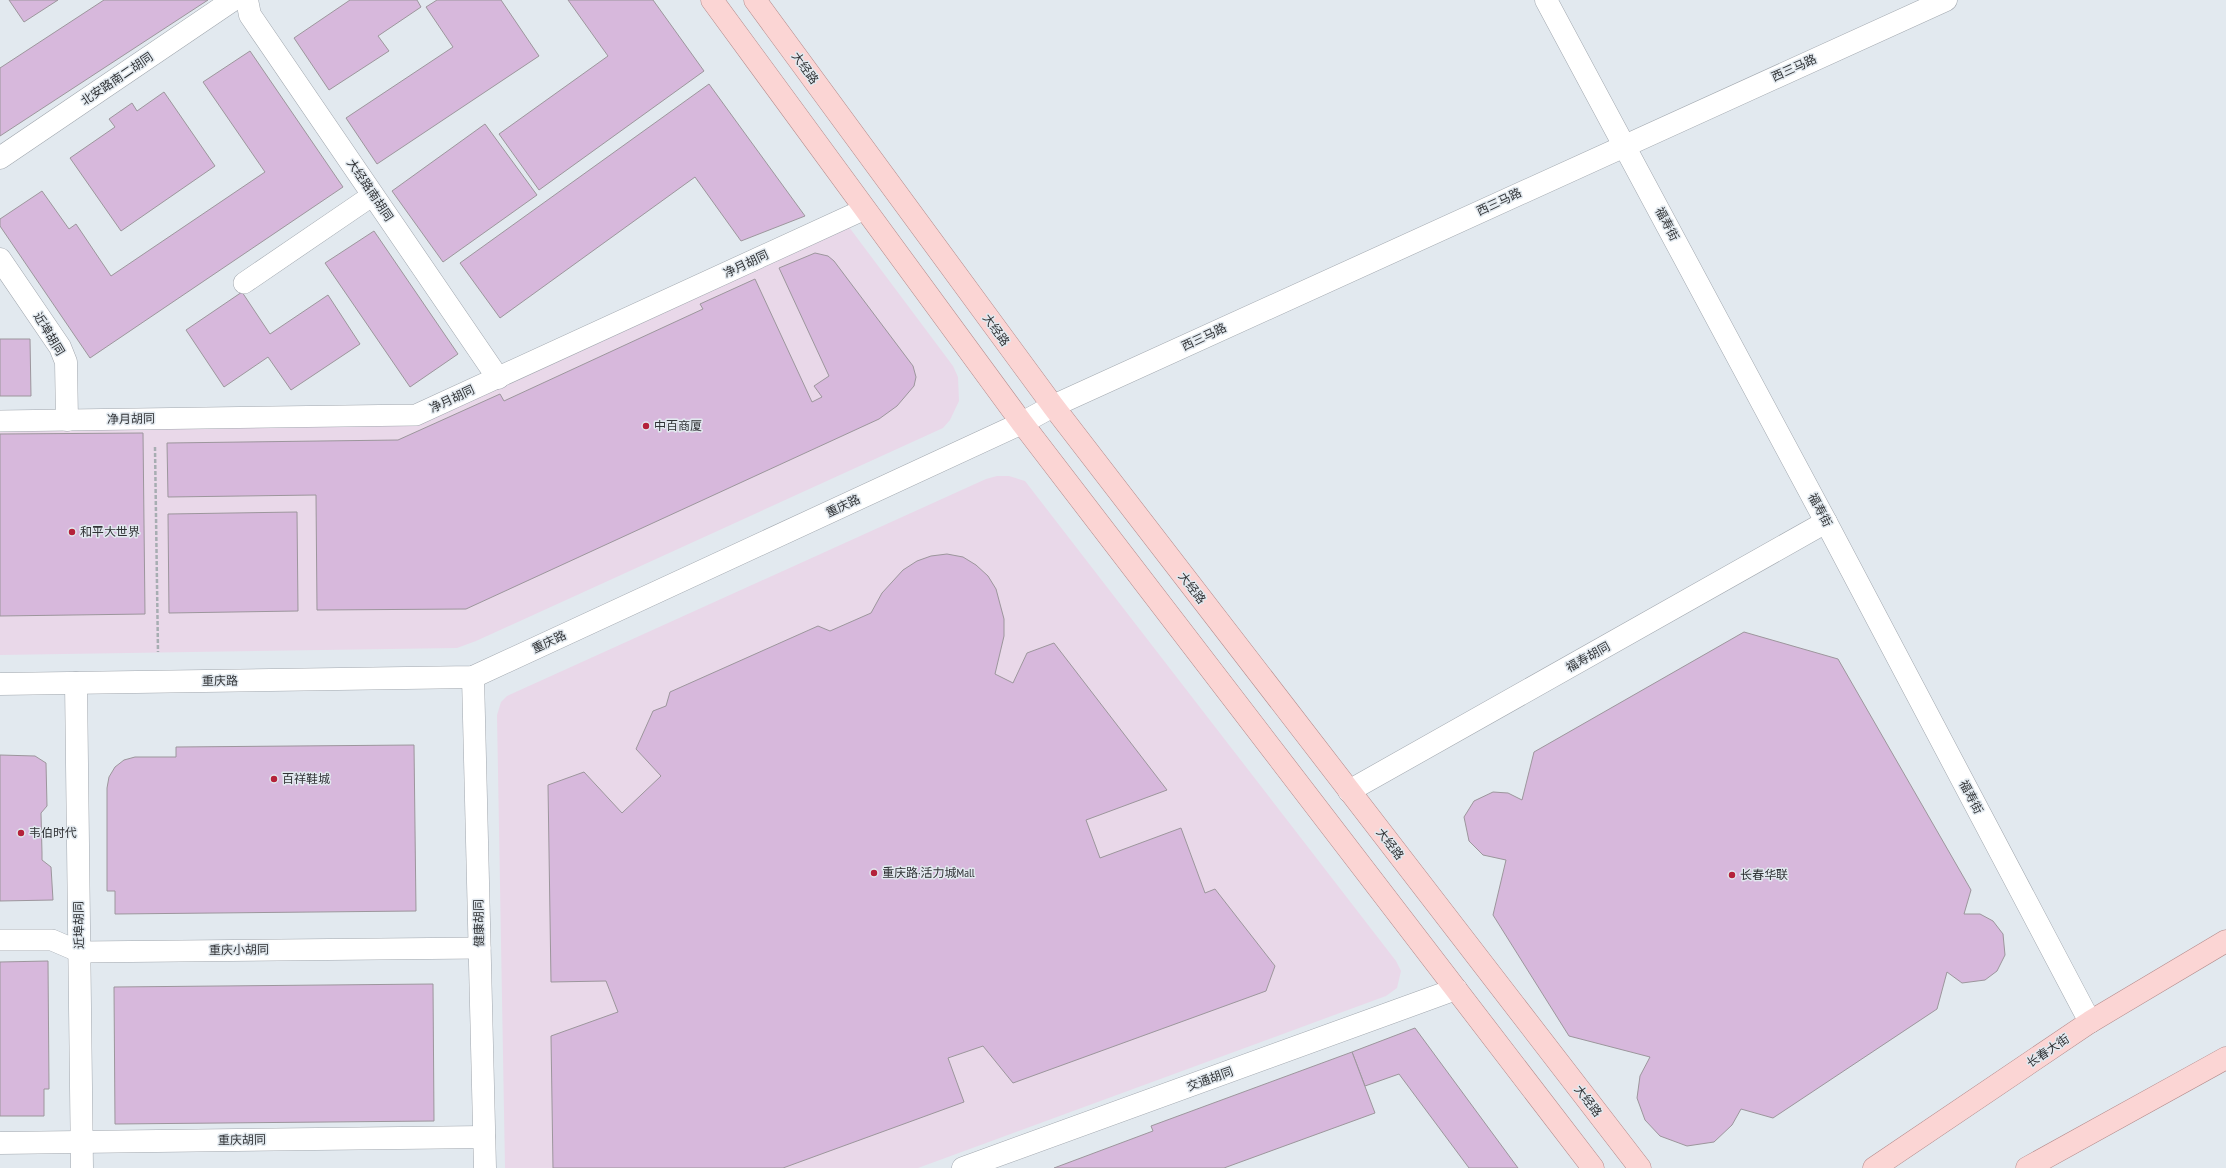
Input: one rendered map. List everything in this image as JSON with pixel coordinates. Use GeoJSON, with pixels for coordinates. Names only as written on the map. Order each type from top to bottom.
{"type":"FeatureCollection","features":[{"type":"Feature","properties":{"kind":"main road"},"geometry":{"type":"LineString","coordinates":[[712,0],[1022,423],[1594,1168]]}},
{"type":"Feature","properties":{"kind":"main road","name":"大经路"},"geometry":{"type":"LineString","coordinates":[[755,0],[1053,406],[1640,1168]]}},
{"type":"Feature","properties":{"kind":"main road","name":"长春大街"},"geometry":{"type":"LineString","coordinates":[[1874,1168],[2090,1022],[2226,941]]}},
{"type":"Feature","properties":{"kind":"main road"},"geometry":{"type":"LineString","coordinates":[[2027,1168],[2226,1058]]}},
{"type":"Feature","properties":{"kind":"street","name":"北安路南二胡同"},"geometry":{"type":"LineString","coordinates":[[0,158],[234,0]]}},
{"type":"Feature","properties":{"kind":"street","name":"大经路南胡同"},"geometry":{"type":"LineString","coordinates":[[247,0],[250,15],[498,378]]}},
{"type":"Feature","properties":{"kind":"street","name":"福寿街"},"geometry":{"type":"LineString","coordinates":[[1546,0],[1826,522],[2090,1022]]}},
{"type":"Feature","properties":{"kind":"street","name":"西三马路"},"geometry":{"type":"LineString","coordinates":[[1053,406],[1946,0]]}},
{"type":"Feature","properties":{"kind":"street","name":"近埠胡同"},"geometry":{"type":"LineString","coordinates":[[0,259],[60,347],[66,362],[67,420]]}},
{"type":"Feature","properties":{"kind":"street","name":"重庆路"},"geometry":{"type":"LineString","coordinates":[[0,684],[473,677],[1022,423],[1053,406]]}},
{"type":"Feature","properties":{"kind":"street","name":"福寿胡同"},"geometry":{"type":"LineString","coordinates":[[1349,791],[1826,522]]}},
{"type":"Feature","properties":{"kind":"street","name":"健康胡同"},"geometry":{"type":"LineString","coordinates":[[473,677],[485,1168]]}},
{"type":"Feature","properties":{"kind":"street","name":"近埠胡同"},"geometry":{"type":"LineString","coordinates":[[76,683],[82,1168]]}},
{"type":"Feature","properties":{"kind":"street","name":"交通胡同"},"geometry":{"type":"LineString","coordinates":[[963,1168],[1456,989]]}},
{"type":"Feature","properties":{"kind":"street","name":"重庆胡同"},"geometry":{"type":"LineString","coordinates":[[0,1143],[484,1137]]}},
{"type":"Feature","properties":{"kind":"lane"},"geometry":{"type":"LineString","coordinates":[[244,283],[373,195]]}},
{"type":"Feature","properties":{"kind":"lane","name":"净月胡同"},"geometry":{"type":"LineString","coordinates":[[0,421],[416,415],[865,209]]}},
{"type":"Feature","properties":{"kind":"lane","name":"重庆小胡同"},"geometry":{"type":"LineString","coordinates":[[0,940],[52,940],[80,952],[480,948]]}},
{"type":"Feature","properties":{"kind":"path"},"geometry":{"type":"LineString","coordinates":[[155,419],[158,682]]}},
{"type":"Feature","properties":{"kind":"shaded area"},"geometry":{"type":"Polygon","coordinates":[[[849,227],[953,366],[958,377],[959,401],[950,420],[943,428],[476,641],[457,648],[0,655],[0,429],[419,423],[849,227]]]}},
{"type":"Feature","properties":{"kind":"shaded area","name":"重庆路·活力城Mall"},"geometry":{"type":"Polygon","coordinates":[[[997,476],[1009,476],[1025,481],[1396,961],[1401,971],[1397,988],[1386,996],[918,1168],[505,1168],[497,715],[501,702],[507,696],[986,479],[997,476]]]}},
{"type":"Feature","properties":{"kind":"building"},"geometry":{"type":"Polygon","coordinates":[[[9,0],[58,0],[24,22],[9,0]]]}},
{"type":"Feature","properties":{"kind":"building"},"geometry":{"type":"Polygon","coordinates":[[[104,0],[208,0],[0,136],[0,68],[104,0]]]}},
{"type":"Feature","properties":{"kind":"building"},"geometry":{"type":"Polygon","coordinates":[[[350,0],[417,0],[421,7],[378,36],[389,51],[329,90],[294,38],[350,0]]]}},
{"type":"Feature","properties":{"kind":"building"},"geometry":{"type":"Polygon","coordinates":[[[437,0],[501,0],[539,56],[377,164],[346,118],[453,47],[426,7],[437,0]]]}},
{"type":"Feature","properties":{"kind":"building"},"geometry":{"type":"Polygon","coordinates":[[[568,0],[653,0],[704,71],[539,190],[499,134],[608,56],[568,0]]]}},
{"type":"Feature","properties":{"kind":"building"},"geometry":{"type":"Polygon","coordinates":[[[250,51],[343,187],[90,358],[0,226],[0,219],[42,191],[69,229],[76,224],[111,276],[265,172],[203,82],[250,51]]]}},
{"type":"Feature","properties":{"kind":"building"},"geometry":{"type":"Polygon","coordinates":[[[709,84],[805,216],[741,241],[695,177],[500,318],[460,263],[709,84]]]}},
{"type":"Feature","properties":{"kind":"building"},"geometry":{"type":"Polygon","coordinates":[[[164,92],[215,166],[121,231],[70,158],[115,127],[109,119],[132,103],[137,111],[164,92]]]}},
{"type":"Feature","properties":{"kind":"building"},"geometry":{"type":"Polygon","coordinates":[[[485,124],[537,195],[443,262],[392,191],[485,124]]]}},
{"type":"Feature","properties":{"kind":"building"},"geometry":{"type":"Polygon","coordinates":[[[374,231],[458,354],[410,387],[325,263],[374,231]]]}},
{"type":"Feature","properties":{"kind":"building","name":"中百商厦"},"geometry":{"type":"Polygon","coordinates":[[[815,253],[828,256],[834,261],[913,366],[916,377],[914,386],[897,406],[879,419],[466,609],[317,610],[316,495],[168,497],[167,443],[398,440],[500,394],[504,401],[703,309],[700,304],[755,279],[812,402],[822,397],[814,386],[829,376],[779,268],[815,253]]]}},
{"type":"Feature","properties":{"kind":"building"},"geometry":{"type":"Polygon","coordinates":[[[242,292],[270,334],[328,295],[360,344],[291,390],[268,357],[224,387],[186,330],[242,292]]]}},
{"type":"Feature","properties":{"kind":"building"},"geometry":{"type":"Polygon","coordinates":[[[0,339],[30,339],[31,396],[0,396],[0,339]]]}},
{"type":"Feature","properties":{"kind":"building","name":"和平大世界"},"geometry":{"type":"Polygon","coordinates":[[[143,433],[145,614],[0,616],[0,434],[143,433]]]}},
{"type":"Feature","properties":{"kind":"building"},"geometry":{"type":"Polygon","coordinates":[[[297,512],[298,611],[169,613],[168,514],[297,512]]]}},
{"type":"Feature","properties":{"kind":"building","name":"重庆路·活力城Mall"},"geometry":{"type":"Polygon","coordinates":[[[947,554],[963,557],[976,565],[988,576],[996,589],[1004,619],[1004,636],[995,674],[1013,683],[1027,653],[1054,643],[1167,790],[1086,820],[1100,858],[1181,828],[1205,893],[1215,889],[1275,966],[1266,991],[1013,1083],[983,1046],[948,1058],[964,1102],[783,1168],[553,1168],[551,1036],[618,1012],[606,981],[551,982],[548,785],[584,772],[622,813],[661,776],[636,749],[653,711],[666,706],[670,692],[818,626],[830,631],[871,613],[882,593],[903,570],[917,561],[931,556],[947,554]]]}},
{"type":"Feature","properties":{"kind":"building","name":"长春华联"},"geometry":{"type":"Polygon","coordinates":[[[1744,632],[1838,659],[1971,890],[1964,914],[1980,914],[1993,921],[2003,934],[2005,955],[1997,971],[1985,980],[1962,983],[1947,972],[1937,1009],[1773,1118],[1741,1109],[1732,1125],[1714,1142],[1687,1146],[1660,1136],[1645,1120],[1637,1098],[1640,1076],[1650,1057],[1569,1036],[1493,915],[1506,860],[1483,855],[1469,841],[1464,817],[1474,801],[1493,792],[1508,793],[1522,800],[1534,752],[1744,632]]]}},
{"type":"Feature","properties":{"kind":"building"},"geometry":{"type":"Polygon","coordinates":[[[414,745],[416,911],[115,914],[115,891],[107,891],[107,788],[109,777],[115,767],[124,760],[135,757],[176,757],[176,747],[414,745]]]}},
{"type":"Feature","properties":{"kind":"building","name":"韦伯时代"},"geometry":{"type":"Polygon","coordinates":[[[0,755],[35,756],[46,763],[47,806],[41,813],[42,860],[51,867],[53,900],[0,901],[0,755]]]}},
{"type":"Feature","properties":{"kind":"building"},"geometry":{"type":"Polygon","coordinates":[[[48,961],[49,1089],[44,1089],[44,1116],[0,1116],[0,962],[48,961]]]}},
{"type":"Feature","properties":{"kind":"building"},"geometry":{"type":"Polygon","coordinates":[[[433,984],[434,1121],[115,1124],[114,987],[433,984]]]}},
{"type":"Feature","properties":{"kind":"building"},"geometry":{"type":"Polygon","coordinates":[[[1415,1028],[1518,1168],[1469,1168],[1399,1074],[1365,1086],[1352,1052],[1415,1028]]]}},
{"type":"Feature","properties":{"kind":"building"},"geometry":{"type":"Polygon","coordinates":[[[1352,1052],[1375,1113],[1224,1168],[1054,1168],[1153,1131],[1151,1126],[1352,1052]]]}},
{"type":"Feature","properties":{"kind":"place","name":"中百商厦"},"geometry":{"type":"Point","coordinates":[646,426]}},
{"type":"Feature","properties":{"kind":"place","name":"和平大世界"},"geometry":{"type":"Point","coordinates":[72,532]}},
{"type":"Feature","properties":{"kind":"place","name":"百祥鞋城"},"geometry":{"type":"Point","coordinates":[274,779]}},
{"type":"Feature","properties":{"kind":"place","name":"韦伯时代"},"geometry":{"type":"Point","coordinates":[21,833]}},
{"type":"Feature","properties":{"kind":"place","name":"重庆路·活力城Mall"},"geometry":{"type":"Point","coordinates":[874,873]}},
{"type":"Feature","properties":{"kind":"place","name":"长春华联"},"geometry":{"type":"Point","coordinates":[1732,875]}}]}
